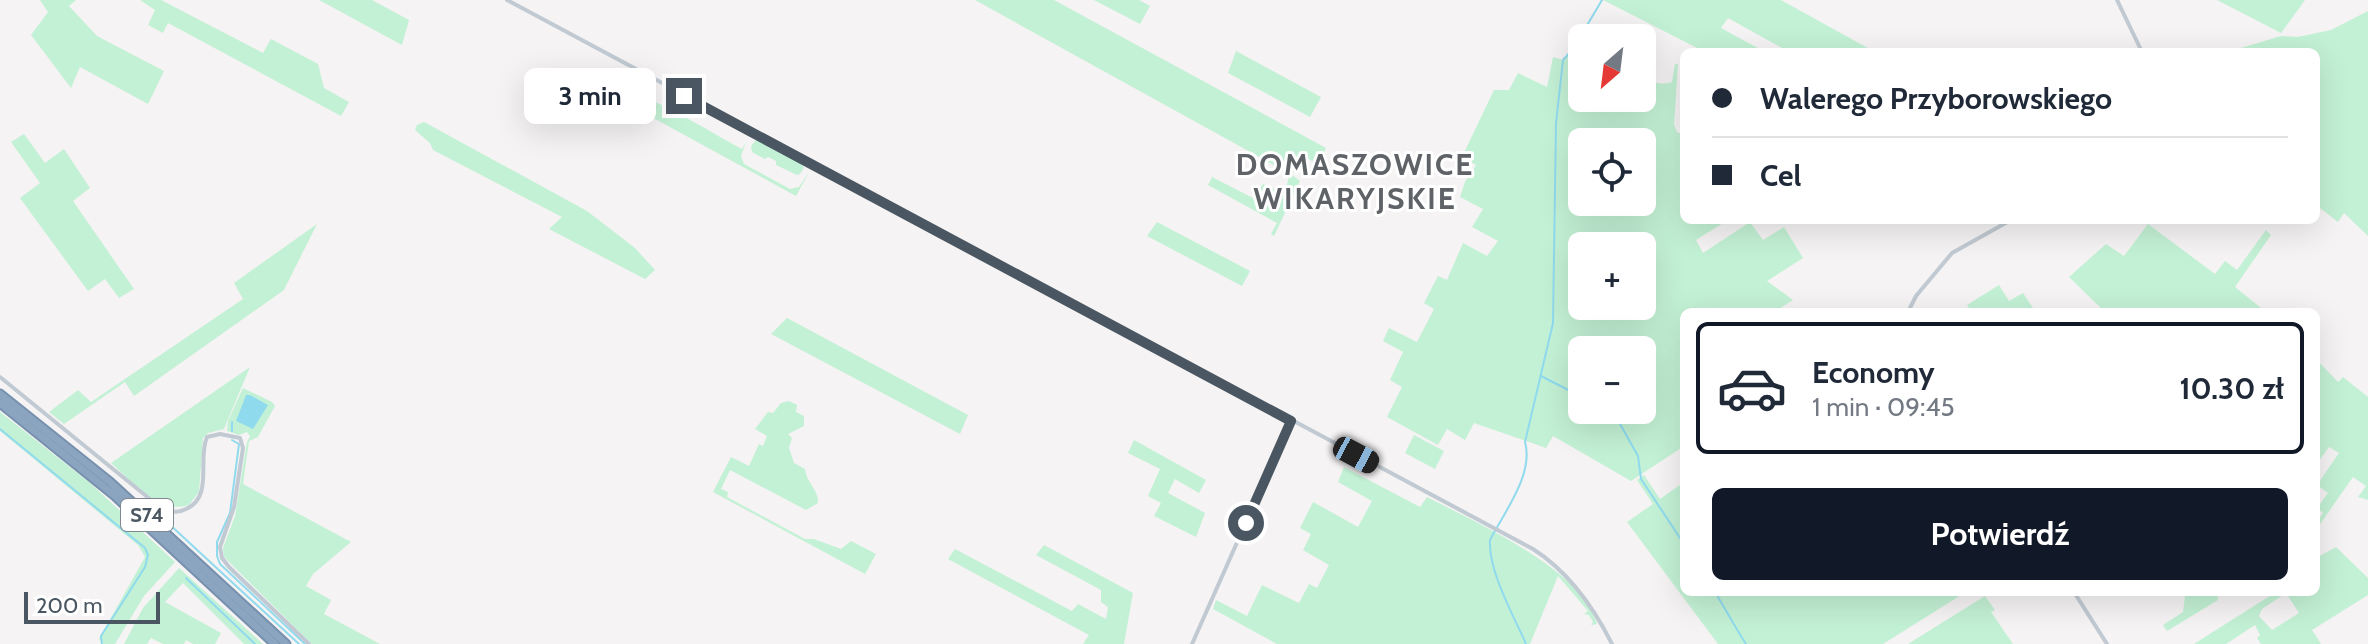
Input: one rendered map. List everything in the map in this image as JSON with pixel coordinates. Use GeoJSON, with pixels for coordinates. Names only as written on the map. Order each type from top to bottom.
{"type":"FeatureCollection","features":[{"type":"Feature","properties":{"kind":"highway","name":"S74"},"geometry":{"type":"LineString","coordinates":[[0,394],[110,482],[286,644]]}},
{"type":"Feature","properties":{"kind":"highway","name":"S74"},"geometry":{"type":"LineString","coordinates":[[0,403],[114,495],[275,644]]}},
{"type":"Feature","properties":{"kind":"street"},"geometry":{"type":"LineString","coordinates":[[507,0],[1541,554],[1560,569],[1587,600],[1612,644]]}},
{"type":"Feature","properties":{"kind":"street"},"geometry":{"type":"LineString","coordinates":[[2117,0],[2140,48]]}},
{"type":"Feature","properties":{"kind":"street"},"geometry":{"type":"LineString","coordinates":[[1910,308],[1916,296],[1952,253],[2004,224]]}},
{"type":"Feature","properties":{"kind":"street"},"geometry":{"type":"LineString","coordinates":[[0,377],[159,506],[170,511],[190,508],[200,496],[207,437],[220,434],[240,438],[243,448],[234,507],[220,544],[221,556],[309,644]]}},
{"type":"Feature","properties":{"kind":"street"},"geometry":{"type":"LineString","coordinates":[[1192,644],[1291,421]]}},
{"type":"Feature","properties":{"kind":"street"},"geometry":{"type":"LineString","coordinates":[[2077,596],[2107,644]]}},
{"type":"Feature","properties":{"kind":"green space"},"geometry":{"type":"Polygon","coordinates":[[[40,0],[76,0],[69,6],[97,36],[164,71],[148,104],[80,67],[71,88],[31,35],[48,12],[40,0]]]}},
{"type":"Feature","properties":{"kind":"green space"},"geometry":{"type":"Polygon","coordinates":[[[140,0],[161,0],[263,53],[271,39],[318,64],[324,88],[349,102],[341,116],[168,23],[163,33],[148,25],[155,10],[140,0]]]}},
{"type":"Feature","properties":{"kind":"green space"},"geometry":{"type":"Polygon","coordinates":[[[319,0],[372,0],[409,20],[402,45],[319,0]]]}},
{"type":"Feature","properties":{"kind":"green space"},"geometry":{"type":"Polygon","coordinates":[[[975,0],[1054,0],[1326,148],[1319,165],[1303,156],[1292,175],[1300,181],[1274,236],[1271,234],[1277,223],[1208,185],[1212,177],[1253,198],[1263,184],[1284,194],[1290,174],[975,0]]]}},
{"type":"Feature","properties":{"kind":"green space"},"geometry":{"type":"Polygon","coordinates":[[[1094,0],[1139,0],[1150,6],[1140,24],[1094,0]]]}},
{"type":"Feature","properties":{"kind":"green space"},"geometry":{"type":"Polygon","coordinates":[[[1603,0],[1781,0],[1868,48],[1782,48],[1728,18],[1721,28],[1758,48],[1697,48],[1656,27],[1656,24],[1650,24],[1603,0]]]}},
{"type":"Feature","properties":{"kind":"green space"},"geometry":{"type":"Polygon","coordinates":[[[2217,0],[2305,0],[2281,33],[2217,0]]]}},
{"type":"Feature","properties":{"kind":"green space"},"geometry":{"type":"Polygon","coordinates":[[[2368,11],[2368,236],[2344,213],[2338,222],[2320,208],[2320,48],[2241,48],[2281,36],[2298,37],[2331,30],[2368,11]]]}},
{"type":"Feature","properties":{"kind":"green space"},"geometry":{"type":"Polygon","coordinates":[[[1236,51],[1321,97],[1310,117],[1228,73],[1236,51]]]}},
{"type":"Feature","properties":{"kind":"green space"},"geometry":{"type":"Polygon","coordinates":[[[1568,53],[1568,112],[1656,112],[1656,82],[1672,82],[1675,64],[1678,64],[1674,125],[1680,133],[1680,224],[1722,224],[1696,240],[1703,253],[1747,224],[1751,224],[1763,240],[1784,227],[1803,258],[1767,281],[1793,300],[1780,308],[1680,308],[1680,449],[1631,481],[1553,436],[1546,448],[1474,423],[1465,440],[1447,429],[1438,445],[1387,417],[1402,387],[1390,380],[1403,352],[1383,341],[1389,328],[1417,342],[1434,309],[1424,303],[1438,276],[1447,280],[1463,243],[1487,256],[1498,241],[1472,227],[1483,209],[1460,197],[1476,165],[1462,157],[1494,90],[1509,90],[1518,73],[1547,87],[1553,57],[1563,60],[1568,53]]]}},
{"type":"Feature","properties":{"kind":"green space"},"geometry":{"type":"Polygon","coordinates":[[[619,91],[664,106],[742,149],[746,142],[741,156],[744,164],[790,189],[799,187],[809,172],[796,196],[626,103],[619,91]]]}},
{"type":"Feature","properties":{"kind":"green space"},"geometry":{"type":"Polygon","coordinates":[[[424,122],[587,211],[635,248],[655,270],[645,279],[549,229],[562,217],[433,150],[430,143],[415,130],[417,125],[424,122]]]}},
{"type":"Feature","properties":{"kind":"green space"},"geometry":{"type":"Polygon","coordinates":[[[24,134],[45,163],[64,149],[90,188],[73,201],[134,289],[119,298],[105,279],[88,291],[20,198],[40,183],[11,142],[24,134]]]}},
{"type":"Feature","properties":{"kind":"green space"},"geometry":{"type":"Polygon","coordinates":[[[757,139],[802,163],[804,168],[800,174],[752,152],[751,146],[757,139]]]}},
{"type":"Feature","properties":{"kind":"green space"},"geometry":{"type":"Polygon","coordinates":[[[1157,222],[1250,271],[1242,286],[1147,236],[1157,222]]]}},
{"type":"Feature","properties":{"kind":"green space"},"geometry":{"type":"Polygon","coordinates":[[[317,224],[284,290],[134,396],[125,382],[64,424],[49,412],[78,390],[91,402],[243,299],[234,283],[317,224]]]}},
{"type":"Feature","properties":{"kind":"green space"},"geometry":{"type":"Polygon","coordinates":[[[2148,224],[2215,274],[2225,261],[2237,270],[2266,230],[2271,235],[2235,287],[2261,308],[2101,308],[2069,277],[2106,244],[2124,256],[2148,224]]]}},
{"type":"Feature","properties":{"kind":"green space"},"geometry":{"type":"Polygon","coordinates":[[[1999,285],[2009,301],[2023,293],[2033,308],[1969,308],[1967,305],[1999,285]]]}},
{"type":"Feature","properties":{"kind":"green space"},"geometry":{"type":"Polygon","coordinates":[[[787,318],[968,415],[960,434],[771,334],[787,318]]]}},
{"type":"Feature","properties":{"kind":"green space"},"geometry":{"type":"Polygon","coordinates":[[[2320,363],[2338,382],[2343,377],[2368,397],[2368,500],[2358,497],[2366,486],[2353,477],[2320,524],[2323,513],[2320,504],[2328,493],[2320,487],[2320,481],[2339,453],[2329,447],[2320,459],[2320,363]]]}},
{"type":"Feature","properties":{"kind":"green space"},"geometry":{"type":"Polygon","coordinates":[[[250,367],[224,429],[208,433],[203,438],[199,492],[189,505],[178,507],[157,501],[111,463],[250,367]]]}},
{"type":"Feature","properties":{"kind":"green space"},"geometry":{"type":"Polygon","coordinates":[[[243,388],[275,406],[258,437],[249,441],[243,484],[351,542],[313,574],[306,586],[331,600],[324,614],[380,644],[312,644],[224,557],[223,548],[235,516],[247,442],[250,436],[247,432],[239,435],[227,431],[228,421],[243,388]]]}},
{"type":"Feature","properties":{"kind":"green space"},"geometry":{"type":"Polygon","coordinates":[[[789,401],[797,405],[796,412],[804,416],[804,426],[788,434],[792,438],[789,448],[794,463],[805,469],[818,503],[806,510],[730,470],[721,489],[728,492],[727,497],[805,539],[814,539],[841,549],[851,541],[876,554],[865,574],[713,492],[731,457],[749,466],[759,444],[763,446],[767,436],[755,429],[768,412],[773,413],[781,403],[789,401]]]}},
{"type":"Feature","properties":{"kind":"green space"},"geometry":{"type":"Polygon","coordinates":[[[0,412],[90,483],[175,562],[144,596],[115,644],[102,644],[99,639],[145,557],[138,545],[0,431],[0,412]]]}},
{"type":"Feature","properties":{"kind":"green space"},"geometry":{"type":"Polygon","coordinates":[[[1414,435],[1444,451],[1435,469],[1405,453],[1414,435]]]}},
{"type":"Feature","properties":{"kind":"green space"},"geometry":{"type":"Polygon","coordinates":[[[1134,440],[1206,480],[1199,493],[1175,479],[1168,493],[1205,513],[1196,537],[1154,516],[1161,503],[1148,496],[1160,469],[1128,453],[1134,440]]]}},
{"type":"Feature","properties":{"kind":"green space"},"geometry":{"type":"Polygon","coordinates":[[[1344,467],[1420,507],[1427,497],[1524,549],[1571,585],[1588,604],[1597,624],[1591,625],[1593,622],[1589,615],[1584,614],[1588,611],[1558,576],[1530,644],[1277,644],[1213,609],[1216,600],[1247,616],[1262,585],[1299,603],[1309,584],[1317,588],[1329,565],[1303,550],[1311,534],[1300,528],[1313,502],[1358,527],[1372,501],[1338,482],[1344,467]]]}},
{"type":"Feature","properties":{"kind":"green space"},"geometry":{"type":"Polygon","coordinates":[[[1644,475],[1660,499],[1680,485],[1680,593],[1627,522],[1653,504],[1637,480],[1644,475]]]}},
{"type":"Feature","properties":{"kind":"green space"},"geometry":{"type":"Polygon","coordinates":[[[1044,545],[1133,593],[1124,644],[1083,644],[1089,635],[948,559],[955,549],[1072,611],[1078,604],[1106,619],[1108,607],[1101,602],[1101,590],[1036,555],[1044,545]]]}},
{"type":"Feature","properties":{"kind":"green space"},"geometry":{"type":"Polygon","coordinates":[[[2336,547],[2368,578],[2368,595],[2312,630],[2321,644],[2261,644],[2255,625],[2226,644],[2194,644],[2270,596],[2282,596],[2262,609],[2259,616],[2272,630],[2299,613],[2288,596],[2320,596],[2320,556],[2336,547]]]}},
{"type":"Feature","properties":{"kind":"green space"},"geometry":{"type":"Polygon","coordinates":[[[179,568],[263,644],[244,644],[183,583],[165,602],[221,633],[215,644],[193,644],[186,640],[184,644],[163,644],[151,638],[147,644],[124,644],[143,608],[179,568]]]}},
{"type":"Feature","properties":{"kind":"green space"},"geometry":{"type":"Polygon","coordinates":[[[1682,596],[1958,597],[1883,644],[1718,644],[1682,596]]]}},
{"type":"Feature","properties":{"kind":"green space"},"geometry":{"type":"Polygon","coordinates":[[[1985,596],[1995,610],[1991,612],[2013,644],[1908,644],[1985,596]]]}},
{"type":"Feature","properties":{"kind":"green space"},"geometry":{"type":"Polygon","coordinates":[[[2185,596],[2218,596],[2218,600],[2167,631],[2163,625],[2183,612],[2185,596]]]}},
{"type":"Feature","properties":{"kind":"water"},"geometry":{"type":"Polygon","coordinates":[[[246,395],[268,405],[253,429],[236,421],[246,395]]]}},
{"type":"Feature","properties":{"kind":"waterway"},"geometry":{"type":"LineString","coordinates":[[1526,644],[1497,579],[1490,540],[1522,479],[1527,454],[1525,442],[1553,323],[1556,123],[1563,60],[1602,0]]}},
{"type":"Feature","properties":{"kind":"waterway"},"geometry":{"type":"LineString","coordinates":[[1541,376],[1568,390]]}},
{"type":"Feature","properties":{"kind":"waterway"},"geometry":{"type":"LineString","coordinates":[[232,422],[232,431]]}},
{"type":"Feature","properties":{"kind":"waterway"},"geometry":{"type":"LineString","coordinates":[[1620,424],[1638,456],[1641,479],[1680,538]]}},
{"type":"Feature","properties":{"kind":"waterway"},"geometry":{"type":"LineString","coordinates":[[0,429],[145,548],[148,555],[145,567],[101,636],[102,644]]}},
{"type":"Feature","properties":{"kind":"waterway"},"geometry":{"type":"LineString","coordinates":[[232,440],[239,444],[230,513],[217,542],[217,556],[220,564],[305,644]]}},
{"type":"Feature","properties":{"kind":"waterway"},"geometry":{"type":"LineString","coordinates":[[155,511],[299,644]]}},
{"type":"Feature","properties":{"kind":"waterway"},"geometry":{"type":"LineString","coordinates":[[186,578],[255,644]]}},
{"type":"Feature","properties":{"kind":"waterway"},"geometry":{"type":"LineString","coordinates":[[1717,596],[1746,644]]}},
{"type":"Feature","properties":{"kind":"district","name":"DOMASZOWICE WIKARYJSKIE"},"geometry":{"type":"Point","coordinates":[1355,182]}},
{"type":"Feature","properties":{"kind":"route"},"geometry":{"type":"LineString","coordinates":[[684,96],[1291,421],[1246,523]]}}]}
